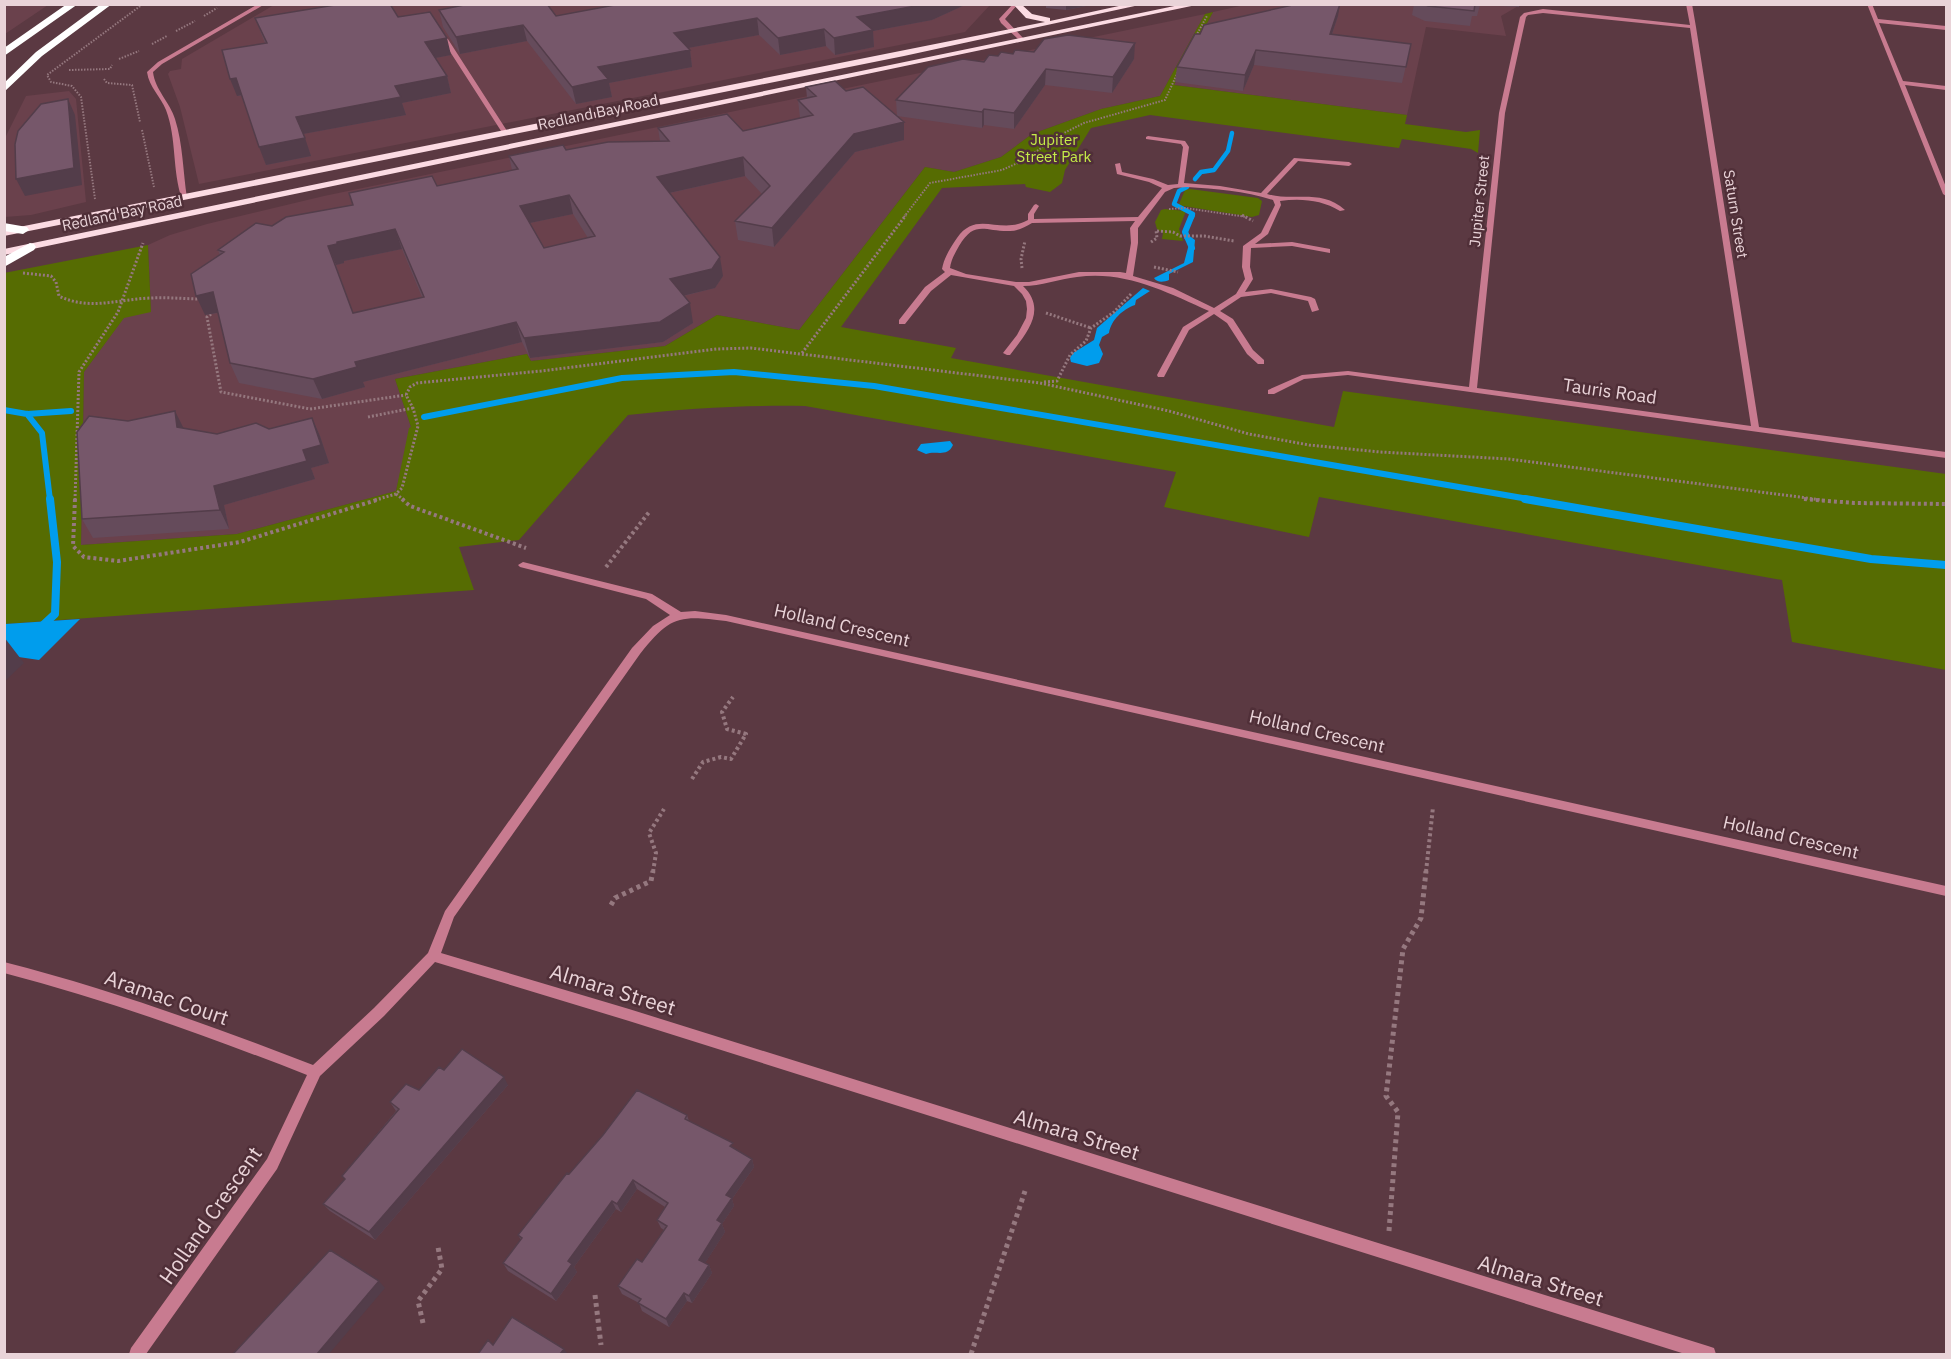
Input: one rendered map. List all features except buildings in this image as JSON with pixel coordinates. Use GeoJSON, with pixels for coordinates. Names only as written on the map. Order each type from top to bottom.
{"type":"FeatureCollection","features":[{"type":"Feature","properties":{"kind":"highway"},"geometry":{"type":"LineString","coordinates":[[4,52],[74,4]]}},
{"type":"Feature","properties":{"kind":"highway"},"geometry":{"type":"LineString","coordinates":[[4,89],[39,54],[108,4]]}},
{"type":"Feature","properties":{"kind":"highway"},"geometry":{"type":"LineString","coordinates":[[4,227],[23,230]]}},
{"type":"Feature","properties":{"kind":"highway"},"geometry":{"type":"LineString","coordinates":[[4,263],[30,247]]}},
{"type":"Feature","properties":{"kind":"main road"},"geometry":{"type":"LineString","coordinates":[[1016,4],[1029,16],[1060,21]]}},
{"type":"Feature","properties":{"kind":"main road","name":"Redland Bay Road"},"geometry":{"type":"LineString","coordinates":[[4,233],[506,134],[1141,4]]}},
{"type":"Feature","properties":{"kind":"main road","name":"Redland Bay Road"},"geometry":{"type":"LineString","coordinates":[[4,252],[1198,4]]}},
{"type":"Feature","properties":{"kind":"main road"},"geometry":{"type":"LineString","coordinates":[[506,134],[513,145]]}},
{"type":"Feature","properties":{"kind":"street"},"geometry":{"type":"LineString","coordinates":[[184,198],[180,156],[170,111],[152,82],[150,72],[160,63],[263,4]]}},
{"type":"Feature","properties":{"kind":"street"},"geometry":{"type":"LineString","coordinates":[[1016,4],[1002,19],[1022,40]]}},
{"type":"Feature","properties":{"kind":"street","name":"Saturn Street"},"geometry":{"type":"LineString","coordinates":[[1689,4],[1755,427]]}},
{"type":"Feature","properties":{"kind":"street"},"geometry":{"type":"LineString","coordinates":[[1869,4],[1947,194]]}},
{"type":"Feature","properties":{"kind":"street","name":"Jupiter Street"},"geometry":{"type":"LineString","coordinates":[[1473,390],[1502,112],[1523,17],[1526,14],[1543,11],[1693,27]]}},
{"type":"Feature","properties":{"kind":"street"},"geometry":{"type":"LineString","coordinates":[[1876,21],[1947,28]]}},
{"type":"Feature","properties":{"kind":"street"},"geometry":{"type":"LineString","coordinates":[[437,26],[506,134]]}},
{"type":"Feature","properties":{"kind":"street"},"geometry":{"type":"LineString","coordinates":[[1902,84],[1947,88]]}},
{"type":"Feature","properties":{"kind":"street"},"geometry":{"type":"LineString","coordinates":[[1148,138],[1183,142],[1186,147],[1181,184]]}},
{"type":"Feature","properties":{"kind":"street"},"geometry":{"type":"LineString","coordinates":[[1263,195],[1296,159],[1349,164]]}},
{"type":"Feature","properties":{"kind":"street"},"geometry":{"type":"LineString","coordinates":[[1118,164],[1119,172],[1151,180],[1166,187],[1181,184],[1263,195],[1276,199],[1287,197],[1320,201],[1334,204],[1342,210]]}},
{"type":"Feature","properties":{"kind":"street"},"geometry":{"type":"LineString","coordinates":[[1936,164],[1947,165]]}},
{"type":"Feature","properties":{"kind":"street"},"geometry":{"type":"LineString","coordinates":[[1129,277],[1129,269],[1136,251],[1134,228],[1166,187]]}},
{"type":"Feature","properties":{"kind":"street"},"geometry":{"type":"LineString","coordinates":[[1244,243],[1264,234],[1278,205],[1276,199]]}},
{"type":"Feature","properties":{"kind":"street"},"geometry":{"type":"LineString","coordinates":[[1036,206],[1030,221],[1024,227],[1012,230],[980,225],[966,230],[946,262],[946,269],[950,272],[1016,284],[1029,284],[1079,274],[1120,274],[1170,290],[1215,310],[1230,321],[1250,352],[1262,362]]}},
{"type":"Feature","properties":{"kind":"street"},"geometry":{"type":"LineString","coordinates":[[1030,221],[1140,219]]}},
{"type":"Feature","properties":{"kind":"street"},"geometry":{"type":"LineString","coordinates":[[1267,229],[1292,244]]}},
{"type":"Feature","properties":{"kind":"street"},"geometry":{"type":"LineString","coordinates":[[1244,243],[1292,244],[1326,251]]}},
{"type":"Feature","properties":{"kind":"street"},"geometry":{"type":"LineString","coordinates":[[1239,295],[1249,279],[1244,243]]}},
{"type":"Feature","properties":{"kind":"street"},"geometry":{"type":"LineString","coordinates":[[902,322],[928,289],[950,272]]}},
{"type":"Feature","properties":{"kind":"street"},"geometry":{"type":"LineString","coordinates":[[1249,279],[1271,291]]}},
{"type":"Feature","properties":{"kind":"street"},"geometry":{"type":"LineString","coordinates":[[1007,353],[1019,339],[1032,311],[1032,300],[1016,284]]}},
{"type":"Feature","properties":{"kind":"street"},"geometry":{"type":"LineString","coordinates":[[1161,375],[1186,329],[1239,295],[1271,291],[1311,298],[1315,310]]}},
{"type":"Feature","properties":{"kind":"street","name":"Tauris Road"},"geometry":{"type":"LineString","coordinates":[[1271,392],[1302,377],[1347,373],[1947,454]]}},
{"type":"Feature","properties":{"kind":"street"},"geometry":{"type":"LineString","coordinates":[[523,565],[649,596],[678,615]]}},
{"type":"Feature","properties":{"kind":"street","name":"Holland Crescent"},"geometry":{"type":"LineString","coordinates":[[137,1354],[272,1164],[315,1072],[379,1012],[433,956],[450,915],[636,651],[656,625],[678,615],[702,614],[726,618],[1947,891]]}},
{"type":"Feature","properties":{"kind":"street","name":"Almara Street"},"geometry":{"type":"LineString","coordinates":[[433,956],[639,1018],[1708,1354]]}},
{"type":"Feature","properties":{"kind":"street","name":"Aramac Court"},"geometry":{"type":"LineString","coordinates":[[4,967],[76,987],[227,1037],[315,1072]]}},
{"type":"Feature","properties":{"kind":"path"},"geometry":{"type":"LineString","coordinates":[[96,205],[81,97],[72,86],[51,82],[47,75],[143,4]]}},
{"type":"Feature","properties":{"kind":"path"},"geometry":{"type":"LineString","coordinates":[[204,16],[217,8]]}},
{"type":"Feature","properties":{"kind":"path"},"geometry":{"type":"LineString","coordinates":[[1194,41],[1209,11]]}},
{"type":"Feature","properties":{"kind":"path"},"geometry":{"type":"LineString","coordinates":[[176,31],[195,21]]}},
{"type":"Feature","properties":{"kind":"path"},"geometry":{"type":"LineString","coordinates":[[152,44],[167,36]]}},
{"type":"Feature","properties":{"kind":"path"},"geometry":{"type":"LineString","coordinates":[[119,58],[139,51]]}},
{"type":"Feature","properties":{"kind":"path"},"geometry":{"type":"LineString","coordinates":[[69,70],[99,71],[110,69],[112,65]]}},
{"type":"Feature","properties":{"kind":"path"},"geometry":{"type":"LineString","coordinates":[[801,354],[930,183],[981,176],[1005,169],[1072,128],[1165,100],[1178,71]]}},
{"type":"Feature","properties":{"kind":"path"},"geometry":{"type":"LineString","coordinates":[[104,79],[107,83],[132,85],[140,122]]}},
{"type":"Feature","properties":{"kind":"path"},"geometry":{"type":"LineString","coordinates":[[141,130],[156,193]]}},
{"type":"Feature","properties":{"kind":"path"},"geometry":{"type":"LineString","coordinates":[[1175,210],[1185,208],[1246,216],[1254,221],[1248,225]]}},
{"type":"Feature","properties":{"kind":"path"},"geometry":{"type":"LineString","coordinates":[[1157,231],[1173,232],[1182,237],[1196,236],[1244,243]]}},
{"type":"Feature","properties":{"kind":"path"},"geometry":{"type":"LineString","coordinates":[[143,243],[122,301],[79,372],[73,546],[84,557],[118,561],[240,542],[396,494],[402,488],[418,426],[413,408],[406,395]]}},
{"type":"Feature","properties":{"kind":"path"},"geometry":{"type":"LineString","coordinates":[[1040,383],[1057,381],[1070,355],[1086,341],[1091,328],[1100,324],[1121,305],[1134,288],[1153,281],[1151,277],[1154,267],[1178,272]]}},
{"type":"Feature","properties":{"kind":"path"},"geometry":{"type":"LineString","coordinates":[[18,274],[51,276],[56,282],[59,296],[67,301],[88,304],[150,298],[202,300]]}},
{"type":"Feature","properties":{"kind":"path"},"geometry":{"type":"LineString","coordinates":[[211,314],[207,317],[221,392],[310,409],[406,395]]}},
{"type":"Feature","properties":{"kind":"path"},"geometry":{"type":"LineString","coordinates":[[406,395],[410,387],[417,383],[541,371],[717,349],[751,348],[1040,383],[1169,411],[1249,434],[1309,445],[1380,452],[1509,459],[1804,499],[1854,503],[1947,504]]}},
{"type":"Feature","properties":{"kind":"path"},"geometry":{"type":"LineString","coordinates":[[368,417],[413,408]]}},
{"type":"Feature","properties":{"kind":"path"},"geometry":{"type":"LineString","coordinates":[[396,494],[410,506],[484,534],[532,549]]}},
{"type":"Feature","properties":{"kind":"path"},"geometry":{"type":"LineString","coordinates":[[606,567],[650,512]]}},
{"type":"Feature","properties":{"kind":"path"},"geometry":{"type":"LineString","coordinates":[[692,779],[703,762],[721,757],[731,759],[746,734],[727,729],[722,712],[733,697]]}},
{"type":"Feature","properties":{"kind":"path"},"geometry":{"type":"LineString","coordinates":[[1389,1232],[1398,1112],[1386,1096],[1388,1073],[1403,949],[1421,918],[1433,807]]}},
{"type":"Feature","properties":{"kind":"path"},"geometry":{"type":"LineString","coordinates":[[610,905],[615,898],[651,881],[656,853],[649,833],[664,809]]}},
{"type":"Feature","properties":{"kind":"path"},"geometry":{"type":"LineString","coordinates":[[971,1354],[1025,1191]]}},
{"type":"Feature","properties":{"kind":"path"},"geometry":{"type":"LineString","coordinates":[[423,1323],[418,1300],[441,1269],[438,1247]]}},
{"type":"Feature","properties":{"kind":"path"},"geometry":{"type":"LineString","coordinates":[[595,1295],[601,1345]]}},
{"type":"Feature","properties":{"kind":"shaded area"},"geometry":{"type":"Polygon","coordinates":[[[5,4],[48,4],[48,5],[5,34],[5,4]]]}},
{"type":"Feature","properties":{"kind":"shaded area"},"geometry":{"type":"Polygon","coordinates":[[[1249,4],[1520,5],[1501,16],[1506,36],[1426,27],[1407,115],[1174,85],[1213,12],[1249,4]]]}},
{"type":"Feature","properties":{"kind":"shaded area"},"geometry":{"type":"Polygon","coordinates":[[[274,5],[990,5],[965,32],[199,184],[180,107],[168,74],[170,71],[181,69],[182,59],[274,5]]]}},
{"type":"Feature","properties":{"kind":"shaded area"},"geometry":{"type":"Polygon","coordinates":[[[1205,14],[1160,96],[1101,109],[1032,134],[1001,157],[954,172],[925,167],[799,330],[717,315],[665,346],[531,361],[527,354],[395,379],[411,427],[396,491],[237,534],[81,545],[84,372],[124,317],[151,311],[148,245],[170,235],[207,224],[324,196],[1205,14]]]}},
{"type":"Feature","properties":{"kind":"shaded area"},"geometry":{"type":"Polygon","coordinates":[[[69,91],[76,99],[86,202],[31,215],[5,217],[5,138],[26,96],[69,91]]]}},
{"type":"Feature","properties":{"kind":"green space","name":"Jupiter Street Park"},"geometry":{"type":"Polygon","coordinates":[[[1213,12],[1174,85],[1407,115],[1405,124],[1466,132],[1480,130],[1478,153],[1471,149],[1402,139],[1399,148],[1150,115],[1091,128],[1065,170],[1062,183],[1050,192],[1026,187],[1025,184],[942,188],[841,327],[956,348],[951,358],[1334,427],[1343,391],[1946,474],[1946,670],[1792,642],[1782,580],[1319,497],[1309,537],[1164,507],[1176,472],[805,406],[673,410],[628,415],[519,540],[459,547],[474,590],[5,624],[4,273],[148,245],[151,312],[124,318],[84,372],[81,545],[237,534],[396,491],[411,427],[395,379],[527,354],[531,361],[665,346],[717,315],[799,330],[925,167],[954,172],[1001,157],[1032,134],[1101,109],[1160,96],[1205,14],[1213,12]]]}},
{"type":"Feature","properties":{"kind":"green space"},"geometry":{"type":"Polygon","coordinates":[[[1185,190],[1258,198],[1262,201],[1259,215],[1252,217],[1179,204],[1185,190]]]}},
{"type":"Feature","properties":{"kind":"green space"},"geometry":{"type":"Polygon","coordinates":[[[1161,210],[1186,211],[1179,229],[1183,241],[1162,239],[1163,233],[1157,229],[1155,222],[1161,210]]]}},
{"type":"Feature","properties":{"kind":"water"},"geometry":{"type":"Polygon","coordinates":[[[1191,237],[1195,240],[1193,262],[1169,274],[1169,280],[1161,282],[1155,280],[1154,278],[1184,263],[1189,244],[1184,238],[1191,237]]]}},
{"type":"Feature","properties":{"kind":"water"},"geometry":{"type":"Polygon","coordinates":[[[1143,288],[1150,291],[1118,316],[1109,333],[1102,337],[1099,345],[1103,354],[1099,363],[1087,366],[1071,362],[1070,358],[1073,353],[1094,340],[1097,328],[1143,288]]]}},
{"type":"Feature","properties":{"kind":"water"},"geometry":{"type":"Polygon","coordinates":[[[950,441],[953,445],[951,449],[944,453],[926,454],[917,450],[921,444],[950,441]]]}},
{"type":"Feature","properties":{"kind":"water"},"geometry":{"type":"Polygon","coordinates":[[[80,619],[39,660],[5,655],[5,624],[80,619]]]}},
{"type":"Feature","properties":{"kind":"waterway"},"geometry":{"type":"LineString","coordinates":[[1195,179],[1201,172],[1214,170],[1228,151],[1232,133]]}},
{"type":"Feature","properties":{"kind":"waterway"},"geometry":{"type":"LineString","coordinates":[[1187,187],[1179,191],[1174,204],[1193,214],[1192,217]]}},
{"type":"Feature","properties":{"kind":"waterway"},"geometry":{"type":"LineString","coordinates":[[1192,215],[1185,232],[1192,248]]}},
{"type":"Feature","properties":{"kind":"waterway"},"geometry":{"type":"LineString","coordinates":[[424,417],[622,378],[734,372],[874,386],[1534,500]]}},
{"type":"Feature","properties":{"kind":"waterway"},"geometry":{"type":"LineString","coordinates":[[4,410],[27,414]]}},
{"type":"Feature","properties":{"kind":"waterway"},"geometry":{"type":"LineString","coordinates":[[27,414],[71,411]]}},
{"type":"Feature","properties":{"kind":"waterway"},"geometry":{"type":"LineString","coordinates":[[27,414],[42,433],[50,500]]}},
{"type":"Feature","properties":{"kind":"waterway"},"geometry":{"type":"LineString","coordinates":[[40,628],[55,614],[57,562],[50,499]]}},
{"type":"Feature","properties":{"kind":"waterway"},"geometry":{"type":"LineString","coordinates":[[1525,499],[1871,559],[1946,565]]}}]}
